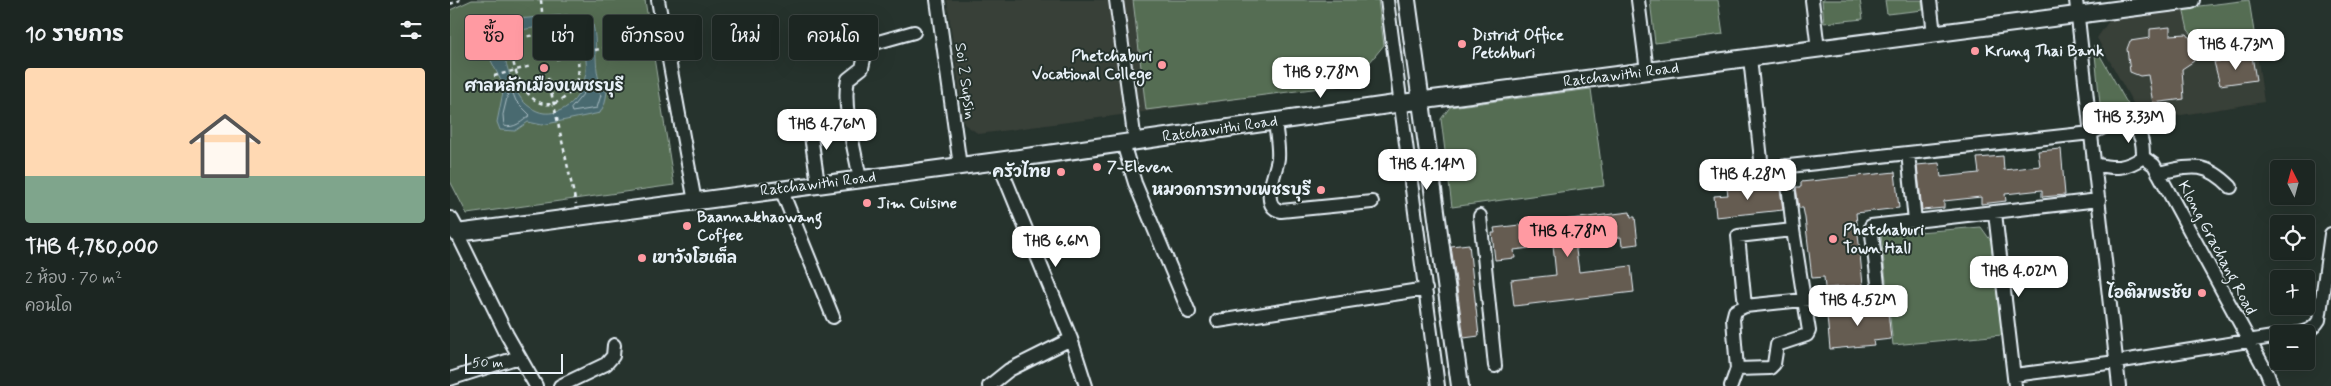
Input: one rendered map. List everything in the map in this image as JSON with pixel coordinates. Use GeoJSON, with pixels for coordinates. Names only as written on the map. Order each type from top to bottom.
{"type":"FeatureCollection","features":[{"type":"Feature","properties":{"kind":"main road"},"geometry":{"type":"LineString","coordinates":[[1407,0],[1460,386]]}},
{"type":"Feature","properties":{"kind":"main road","name":"Ratchawithi Road"},"geometry":{"type":"LineString","coordinates":[[453,227],[580,217],[695,202],[1402,103],[1934,34],[2077,8],[2191,0]]}},
{"type":"Feature","properties":{"kind":"street"},"geometry":{"type":"LineString","coordinates":[[658,0],[661,15]]}},
{"type":"Feature","properties":{"kind":"street","name":"Soi 2 Supsin"},"geometry":{"type":"LineString","coordinates":[[937,0],[960,166]]}},
{"type":"Feature","properties":{"kind":"street"},"geometry":{"type":"LineString","coordinates":[[1116,0],[1129,142],[1135,183],[1188,312]]}},
{"type":"Feature","properties":{"kind":"street"},"geometry":{"type":"LineString","coordinates":[[1387,0],[1438,386]]}},
{"type":"Feature","properties":{"kind":"street"},"geometry":{"type":"LineString","coordinates":[[1638,0],[1647,71]]}},
{"type":"Feature","properties":{"kind":"street"},"geometry":{"type":"LineString","coordinates":[[1812,0],[1818,49]]}},
{"type":"Feature","properties":{"kind":"street"},"geometry":{"type":"LineString","coordinates":[[1930,0],[1934,34]]}},
{"type":"Feature","properties":{"kind":"street"},"geometry":{"type":"LineString","coordinates":[[2077,8],[2119,386]]}},
{"type":"Feature","properties":{"kind":"street"},"geometry":{"type":"LineString","coordinates":[[860,179],[850,118],[847,91],[848,80],[862,68],[866,50],[871,44],[914,32]]}},
{"type":"Feature","properties":{"kind":"street"},"geometry":{"type":"LineString","coordinates":[[1750,58],[1762,169]]}},
{"type":"Feature","properties":{"kind":"street"},"geometry":{"type":"LineString","coordinates":[[670,60],[695,202]]}},
{"type":"Feature","properties":{"kind":"street"},"geometry":{"type":"LineString","coordinates":[[1275,121],[1278,156],[1272,177],[1271,206],[1281,211],[1372,202]]}},
{"type":"Feature","properties":{"kind":"street"},"geometry":{"type":"LineString","coordinates":[[809,122],[818,184]]}},
{"type":"Feature","properties":{"kind":"street"},"geometry":{"type":"LineString","coordinates":[[1719,174],[2091,133],[2113,124],[2129,123],[2140,132],[2143,143],[2142,157],[2130,166],[2113,169],[2095,164]]}},
{"type":"Feature","properties":{"kind":"street"},"geometry":{"type":"LineString","coordinates":[[1908,153],[1915,221]]}},
{"type":"Feature","properties":{"kind":"street","name":"Klong Grachang Road"},"geometry":{"type":"LineString","coordinates":[[2142,157],[2154,165],[2267,373],[2272,386]]}},
{"type":"Feature","properties":{"kind":"street"},"geometry":{"type":"LineString","coordinates":[[998,161],[1071,339],[1086,386]]}},
{"type":"Feature","properties":{"kind":"street"},"geometry":{"type":"LineString","coordinates":[[1737,369],[1770,368],[1774,364],[1777,345],[1807,335],[1786,166]]}},
{"type":"Feature","properties":{"kind":"street"},"geometry":{"type":"LineString","coordinates":[[2158,174],[2195,167],[2218,174],[2231,187]]}},
{"type":"Feature","properties":{"kind":"street"},"geometry":{"type":"LineString","coordinates":[[781,189],[833,317]]}},
{"type":"Feature","properties":{"kind":"street"},"geometry":{"type":"LineString","coordinates":[[1731,386],[1737,369],[1732,319],[1735,311],[1745,306],[1879,292],[1871,226],[2099,200]]}},
{"type":"Feature","properties":{"kind":"street"},"geometry":{"type":"LineString","coordinates":[[1995,213],[2015,380],[2270,337]]}},
{"type":"Feature","properties":{"kind":"street"},"geometry":{"type":"LineString","coordinates":[[1480,216],[1495,366]]}},
{"type":"Feature","properties":{"kind":"street"},"geometry":{"type":"LineString","coordinates":[[453,227],[519,357],[536,386]]}},
{"type":"Feature","properties":{"kind":"street"},"geometry":{"type":"LineString","coordinates":[[1745,306],[1738,236],[1793,230]]}},
{"type":"Feature","properties":{"kind":"street"},"geometry":{"type":"LineString","coordinates":[[2315,327],[2319,320],[2331,234]]}},
{"type":"Feature","properties":{"kind":"street"},"geometry":{"type":"LineString","coordinates":[[1424,274],[1444,272]]}},
{"type":"Feature","properties":{"kind":"street"},"geometry":{"type":"LineString","coordinates":[[1218,321],[1426,289]]}},
{"type":"Feature","properties":{"kind":"street"},"geometry":{"type":"LineString","coordinates":[[989,386],[1008,370],[1071,339]]}},
{"type":"Feature","properties":{"kind":"street"},"geometry":{"type":"LineString","coordinates":[[560,386],[606,364],[613,356],[614,345]]}},
{"type":"Feature","properties":{"kind":"street"},"geometry":{"type":"LineString","coordinates":[[450,379],[519,357]]}},
{"type":"Feature","properties":{"kind":"path"},"geometry":{"type":"LineString","coordinates":[[450,4],[460,0]]}},
{"type":"Feature","properties":{"kind":"path"},"geometry":{"type":"LineString","coordinates":[[541,0],[542,15]]}},
{"type":"Feature","properties":{"kind":"path"},"geometry":{"type":"LineString","coordinates":[[533,36],[519,39],[514,43],[512,50],[523,87],[540,104],[554,103],[562,100],[577,84],[579,60]]}},
{"type":"Feature","properties":{"kind":"path"},"geometry":{"type":"LineString","coordinates":[[494,76],[531,66]]}},
{"type":"Feature","properties":{"kind":"path"},"geometry":{"type":"LineString","coordinates":[[548,78],[580,217]]}},
{"type":"Feature","properties":{"kind":"shaded area","name":"Phetchaburi Vocational College"},"geometry":{"type":"Polygon","coordinates":[[[947,0],[1378,0],[1384,45],[1352,84],[979,134],[964,124],[947,0]]]}},
{"type":"Feature","properties":{"kind":"shaded area"},"geometry":{"type":"Polygon","coordinates":[[[2249,0],[2264,102],[2143,121],[2097,38],[2111,18],[2249,0]]]}},
{"type":"Feature","properties":{"kind":"green space"},"geometry":{"type":"Polygon","coordinates":[[[472,0],[645,0],[647,15],[603,15],[603,60],[654,60],[674,185],[467,214],[450,181],[450,10],[472,0]]]}},
{"type":"Feature","properties":{"kind":"green space"},"geometry":{"type":"Polygon","coordinates":[[[1133,0],[1378,0],[1384,45],[1352,84],[1146,110],[1133,0]]]}},
{"type":"Feature","properties":{"kind":"green space"},"geometry":{"type":"Polygon","coordinates":[[[1650,0],[1718,0],[1723,34],[1655,43],[1650,0]]]}},
{"type":"Feature","properties":{"kind":"green space"},"geometry":{"type":"Polygon","coordinates":[[[1822,0],[1860,0],[1863,19],[1824,23],[1822,0]]]}},
{"type":"Feature","properties":{"kind":"green space"},"geometry":{"type":"Polygon","coordinates":[[[1885,0],[1922,0],[1923,10],[1887,14],[1885,0]]]}},
{"type":"Feature","properties":{"kind":"green space"},"geometry":{"type":"Polygon","coordinates":[[[2249,0],[2257,51],[2203,57],[2197,40],[2188,30],[2183,8],[2249,0]]]}},
{"type":"Feature","properties":{"kind":"green space"},"geometry":{"type":"Polygon","coordinates":[[[2094,45],[2135,117],[2102,123],[2094,45]]]}},
{"type":"Feature","properties":{"kind":"green space"},"geometry":{"type":"Polygon","coordinates":[[[1591,89],[1604,186],[1452,207],[1441,119],[1450,107],[1591,89]]]}},
{"type":"Feature","properties":{"kind":"green space"},"geometry":{"type":"Polygon","coordinates":[[[1981,227],[1991,241],[2002,335],[1893,345],[1881,235],[1981,227]]]}},
{"type":"Feature","properties":{"kind":"water"},"geometry":{"type":"Polygon","coordinates":[[[523,18],[533,18],[533,28],[523,29],[523,18]]]}},
{"type":"Feature","properties":{"kind":"water"},"geometry":{"type":"Polygon","coordinates":[[[593,25],[597,71],[602,87],[607,92],[605,103],[600,113],[542,125],[528,122],[515,131],[500,130],[497,122],[503,92],[501,81],[491,60],[506,60],[509,74],[524,102],[544,113],[560,111],[573,102],[582,88],[586,72],[585,60],[593,60],[593,25]]]}},
{"type":"Feature","properties":{"kind":"building"},"geometry":{"type":"Polygon","coordinates":[[[2170,27],[2170,35],[2187,34],[2193,42],[2194,61],[2182,69],[2184,99],[2153,103],[2148,75],[2140,76],[2130,72],[2127,49],[2130,41],[2150,38],[2150,29],[2170,27]]]}},
{"type":"Feature","properties":{"kind":"building"},"geometry":{"type":"Polygon","coordinates":[[[2252,56],[2256,80],[2220,85],[2214,62],[2252,56]]]}},
{"type":"Feature","properties":{"kind":"building","name":"Phetchaburi Town Hall"},"geometry":{"type":"Polygon","coordinates":[[[2061,149],[2065,195],[2042,197],[2042,190],[2005,194],[2006,201],[1981,204],[1981,197],[1944,201],[1944,208],[1922,210],[1917,165],[1939,163],[1941,177],[1979,173],[1977,158],[2003,156],[2004,170],[2040,166],[2038,151],[2061,149]]]}},
{"type":"Feature","properties":{"kind":"building","name":"Phetchaburi Town Hall"},"geometry":{"type":"Polygon","coordinates":[[[1895,172],[1899,208],[1856,213],[1863,285],[1825,288],[1824,277],[1812,278],[1805,218],[1803,208],[1799,208],[1796,187],[1801,187],[1801,182],[1895,172]]]}},
{"type":"Feature","properties":{"kind":"building"},"geometry":{"type":"Polygon","coordinates":[[[1767,184],[1768,190],[1780,189],[1783,210],[1716,217],[1714,196],[1728,195],[1727,189],[1767,184]]]}},
{"type":"Feature","properties":{"kind":"building"},"geometry":{"type":"Polygon","coordinates":[[[1630,212],[1631,217],[1635,217],[1638,244],[1622,246],[1621,237],[1575,243],[1579,272],[1631,266],[1634,292],[1514,306],[1511,280],[1556,275],[1553,245],[1514,250],[1515,258],[1495,260],[1492,233],[1495,233],[1494,228],[1630,212]]]}},
{"type":"Feature","properties":{"kind":"building"},"geometry":{"type":"Polygon","coordinates":[[[1469,244],[1479,336],[1464,338],[1451,246],[1469,244]]]}},
{"type":"Feature","properties":{"kind":"building"},"geometry":{"type":"Polygon","coordinates":[[[1869,301],[1870,313],[1888,311],[1891,339],[1873,341],[1874,345],[1830,349],[1827,316],[1849,311],[1848,303],[1869,301]]]}},
{"type":"Feature","properties":{"kind":"place","name":"District Office Petchburi"},"geometry":{"type":"Point","coordinates":[1462,44]}},
{"type":"Feature","properties":{"kind":"place","name":"Krung Thai Bank"},"geometry":{"type":"Point","coordinates":[1975,51]}},
{"type":"Feature","properties":{"kind":"place","name":"Phetchaburi Vocational College"},"geometry":{"type":"Point","coordinates":[1162,65]}},
{"type":"Feature","properties":{"kind":"place","name":"ศาลหลักเมืองเพชรบุรี"},"geometry":{"type":"Point","coordinates":[544,68]}},
{"type":"Feature","properties":{"kind":"place","name":"7-Eleven"},"geometry":{"type":"Point","coordinates":[1097,167]}},
{"type":"Feature","properties":{"kind":"place","name":"ครัวไทย"},"geometry":{"type":"Point","coordinates":[1061,172]}},
{"type":"Feature","properties":{"kind":"place","name":"หมวดการทางเพชรบุรี"},"geometry":{"type":"Point","coordinates":[1321,190]}},
{"type":"Feature","properties":{"kind":"place","name":"Jim Cuisine"},"geometry":{"type":"Point","coordinates":[867,203]}},
{"type":"Feature","properties":{"kind":"place","name":"Baannakhaowang Coffee"},"geometry":{"type":"Point","coordinates":[687,226]}},
{"type":"Feature","properties":{"kind":"place","name":"Phetchaburi Town Hall"},"geometry":{"type":"Point","coordinates":[1833,239]}},
{"type":"Feature","properties":{"kind":"place","name":"เขาวังโฮเต็ล"},"geometry":{"type":"Point","coordinates":[642,258]}},
{"type":"Feature","properties":{"kind":"place","name":"ไอติมพรชัย"},"geometry":{"type":"Point","coordinates":[2202,293]}}]}
